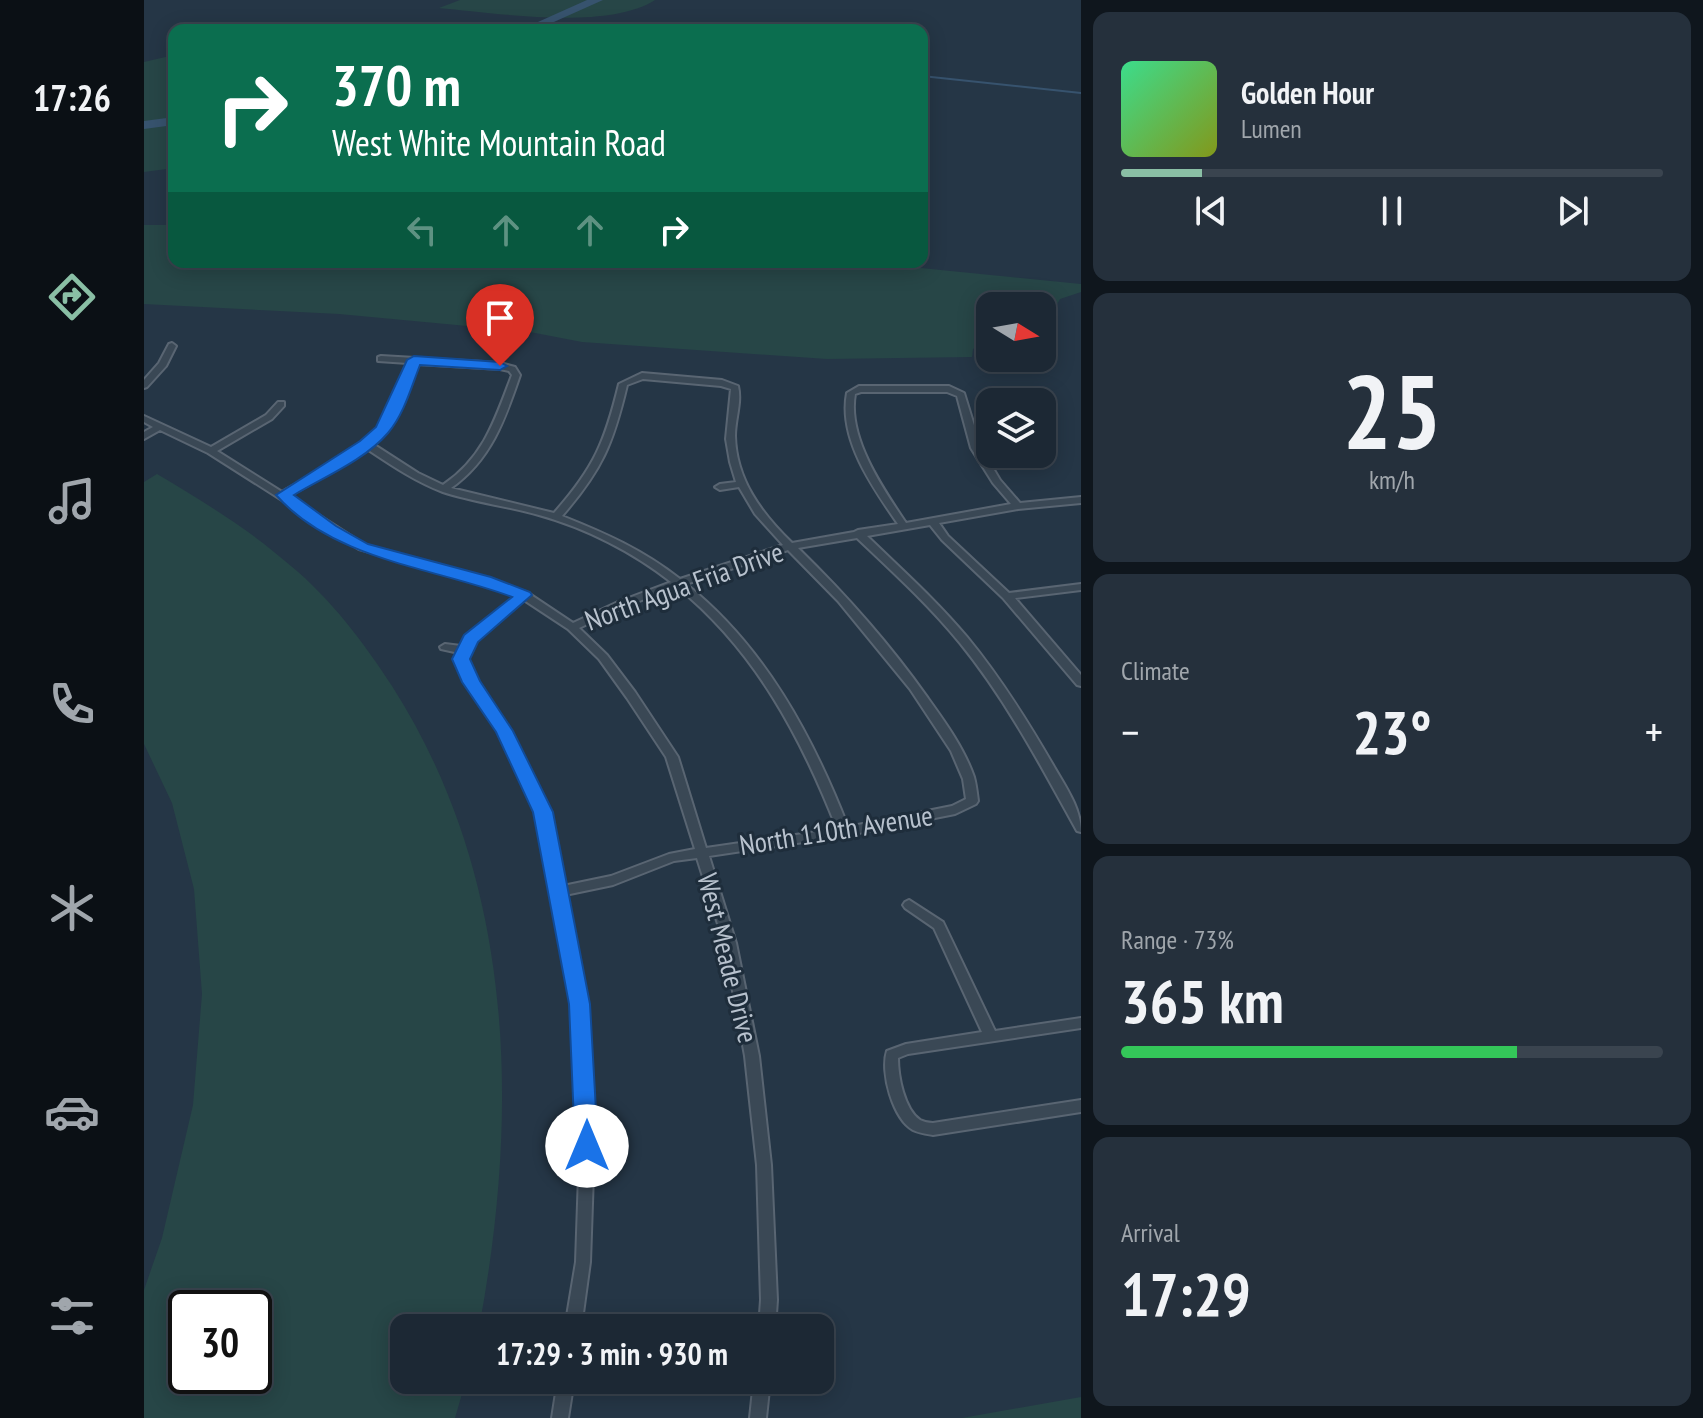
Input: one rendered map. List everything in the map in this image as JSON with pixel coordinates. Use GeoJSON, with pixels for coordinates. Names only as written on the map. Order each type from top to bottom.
{"type":"FeatureCollection","features":[{"type":"Feature","properties":{"kind":"street"},"geometry":{"type":"LineString","coordinates":[[144,385],[163,364],[172,346]]}},
{"type":"Feature","properties":{"kind":"street"},"geometry":{"type":"LineString","coordinates":[[381,359],[512,369],[516,375],[492,441],[467,470],[443,489]]}},
{"type":"Feature","properties":{"kind":"street"},"geometry":{"type":"LineString","coordinates":[[284,495],[382,431],[392,416],[414,360]]}},
{"type":"Feature","properties":{"kind":"street"},"geometry":{"type":"LineString","coordinates":[[556,517],[588,480],[603,456],[623,384],[629,379],[642,376],[729,385],[736,392],[730,426],[733,456],[742,484],[771,529],[788,547]]}},
{"type":"Feature","properties":{"kind":"street"},"geometry":{"type":"LineString","coordinates":[[903,525],[880,492],[863,458],[850,416],[851,393],[859,389],[939,389],[956,392],[962,399],[976,448],[996,481],[1018,506]]}},
{"type":"Feature","properties":{"kind":"street"},"geometry":{"type":"LineString","coordinates":[[211,451],[269,417],[281,404]]}},
{"type":"Feature","properties":{"kind":"street","name":"North Agua Fria Drive"},"geometry":{"type":"LineString","coordinates":[[144,419],[211,451],[352,541],[401,560],[485,581],[524,595],[572,627],[681,582],[788,547],[1018,506],[1081,500]]}},
{"type":"Feature","properties":{"kind":"street"},"geometry":{"type":"LineString","coordinates":[[144,436],[160,426]]}},
{"type":"Feature","properties":{"kind":"street"},"geometry":{"type":"LineString","coordinates":[[366,444],[443,489],[556,517],[641,554],[681,582],[740,641],[769,681],[826,780],[844,832]]}},
{"type":"Feature","properties":{"kind":"street"},"geometry":{"type":"LineString","coordinates":[[720,487],[742,484]]}},
{"type":"Feature","properties":{"kind":"street"},"geometry":{"type":"LineString","coordinates":[[932,520],[945,538],[1007,596],[1080,679]]}},
{"type":"Feature","properties":{"kind":"street"},"geometry":{"type":"LineString","coordinates":[[858,533],[941,613],[982,664],[1047,763],[1081,828]]}},
{"type":"Feature","properties":{"kind":"street","name":"North 110th Avenue"},"geometry":{"type":"LineString","coordinates":[[560,891],[613,880],[673,857],[844,832],[955,810],[972,801],[974,789],[954,747],[914,687],[825,581],[788,547]]}},
{"type":"Feature","properties":{"kind":"street"},"geometry":{"type":"LineString","coordinates":[[391,570],[401,560]]}},
{"type":"Feature","properties":{"kind":"street"},"geometry":{"type":"LineString","coordinates":[[1007,596],[1081,587]]}},
{"type":"Feature","properties":{"kind":"street"},"geometry":{"type":"LineString","coordinates":[[524,595],[483,627],[463,650],[461,659],[471,682],[504,731],[543,812],[560,891],[579,1004],[588,1116],[583,1262],[575,1314]]}},
{"type":"Feature","properties":{"kind":"street","name":"West Meade Drive"},"geometry":{"type":"LineString","coordinates":[[572,627],[603,657],[672,757],[730,943],[752,1056],[764,1165],[768,1314]]}},
{"type":"Feature","properties":{"kind":"street"},"geometry":{"type":"LineString","coordinates":[[445,647],[463,650]]}},
{"type":"Feature","properties":{"kind":"street"},"geometry":{"type":"LineString","coordinates":[[909,905],[939,925],[991,1037]]}},
{"type":"Feature","properties":{"kind":"street"},"geometry":{"type":"LineString","coordinates":[[1081,1023],[906,1049],[892,1055],[890,1067],[907,1115],[917,1126],[933,1129],[1081,1106]]}},
{"type":"Feature","properties":{"kind":"street"},"geometry":{"type":"LineString","coordinates":[[560,1418],[564,1394]]}},
{"type":"Feature","properties":{"kind":"street"},"geometry":{"type":"LineString","coordinates":[[758,1418],[761,1394]]}},
{"type":"Feature","properties":{"kind":"green space"},"geometry":{"type":"Polygon","coordinates":[[[460,0],[655,0],[609,15],[580,17],[550,18],[439,8],[460,0]]]}},
{"type":"Feature","properties":{"kind":"green space"},"geometry":{"type":"Polygon","coordinates":[[[168,56],[168,169],[144,172],[144,62],[168,56]]]}},
{"type":"Feature","properties":{"kind":"green space"},"geometry":{"type":"Polygon","coordinates":[[[144,225],[168,225],[168,268],[921,268],[1081,284],[1081,292],[1060,299],[1056,306],[1056,292],[976,292],[976,347],[972,357],[827,359],[582,342],[530,332],[339,314],[144,304],[144,225]]]}},
{"type":"Feature","properties":{"kind":"green space"},"geometry":{"type":"Polygon","coordinates":[[[157,474],[259,540],[306,579],[333,607],[392,686],[433,760],[463,837],[484,916],[497,997],[502,1079],[500,1162],[492,1245],[481,1314],[390,1314],[390,1394],[462,1394],[455,1418],[144,1418],[144,1290],[162,1238],[193,1105],[202,994],[194,889],[172,803],[144,744],[144,482],[157,474]]]}},
{"type":"Feature","properties":{"kind":"green space"},"geometry":{"type":"Polygon","coordinates":[[[1081,1397],[1081,1418],[962,1418],[1081,1397]]]}},
{"type":"Feature","properties":{"kind":"waterway"},"geometry":{"type":"LineString","coordinates":[[540,24],[597,0]]}},
{"type":"Feature","properties":{"kind":"waterway"},"geometry":{"type":"LineString","coordinates":[[928,77],[1081,93]]}},
{"type":"Feature","properties":{"kind":"waterway"},"geometry":{"type":"LineString","coordinates":[[144,125],[168,122]]}},
{"type":"Feature","properties":{"kind":"route"},"geometry":{"type":"LineString","coordinates":[[500,366],[414,360],[392,416],[382,431],[284,495],[330,529],[362,547],[524,595],[470,639],[461,659],[471,682],[504,731],[543,812],[579,1004],[588,1116],[587,1146]]}}]}
